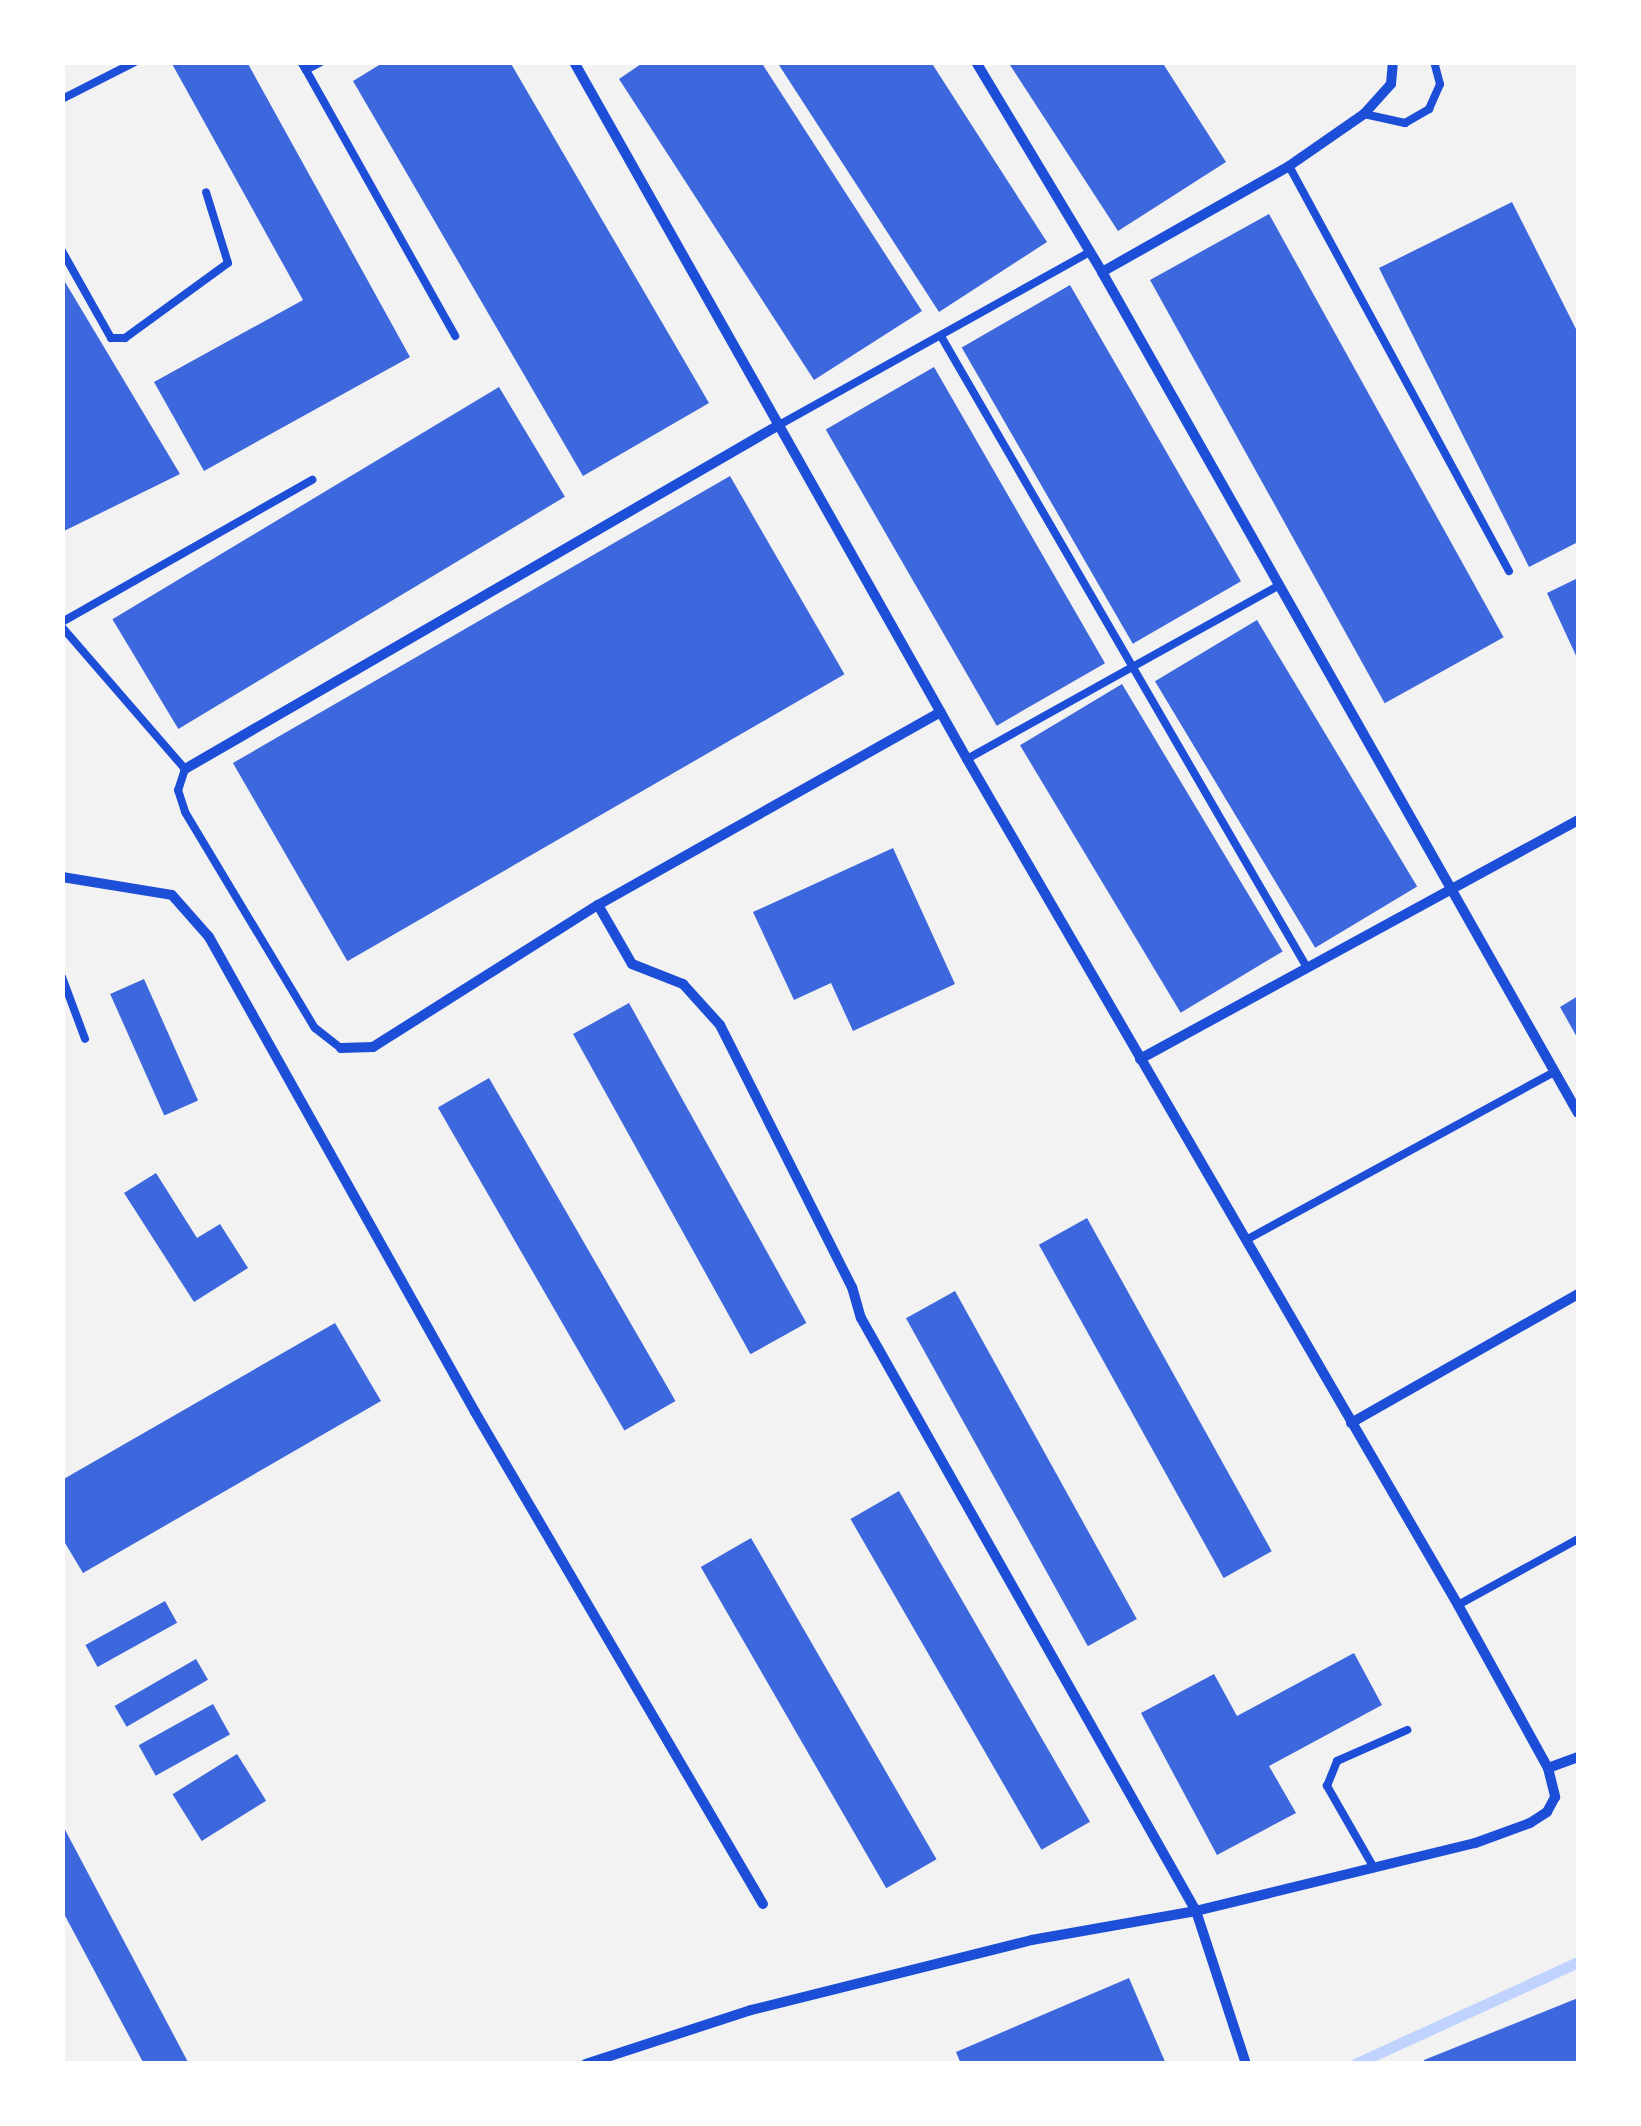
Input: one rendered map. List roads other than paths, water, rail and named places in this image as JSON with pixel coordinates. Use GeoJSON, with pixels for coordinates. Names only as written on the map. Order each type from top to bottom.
{"type":"FeatureCollection","features":[{"type":"Feature","properties":{"kind":"street"},"geometry":{"type":"LineString","coordinates":[[574,62],[940,712],[1458,1605],[1548,1768],[1555,1798],[1547,1812],[1530,1823],[1374,1868],[1196,1911],[1032,1940],[845,1987],[586,2064]]}},
{"type":"Feature","properties":{"kind":"street"},"geometry":{"type":"LineString","coordinates":[[976,62],[1102,272],[1453,886],[1578,1113]]}},
{"type":"Feature","properties":{"kind":"street"},"geometry":{"type":"LineString","coordinates":[[1102,272],[1289,166],[1364,114],[1390,84],[1393,62]]}},
{"type":"Feature","properties":{"kind":"street"},"geometry":{"type":"LineString","coordinates":[[185,769],[779,426]]}},
{"type":"Feature","properties":{"kind":"street"},"geometry":{"type":"LineString","coordinates":[[340,1048],[373,1046],[598,904],[940,712]]}},
{"type":"Feature","properties":{"kind":"street"},"geometry":{"type":"LineString","coordinates":[[1140,1059],[1578,820]]}},
{"type":"Feature","properties":{"kind":"street"},"geometry":{"type":"LineString","coordinates":[[62,877],[172,895],[209,936],[475,1412],[763,1904]]}},
{"type":"Feature","properties":{"kind":"street"},"geometry":{"type":"LineString","coordinates":[[598,904],[632,964],[683,984],[720,1025],[852,1287],[860,1318],[1196,1911],[1246,2064]]}},
{"type":"Feature","properties":{"kind":"street"},"geometry":{"type":"LineString","coordinates":[[1352,1423],[1578,1294]]}},
{"type":"Feature","properties":{"kind":"street"},"geometry":{"type":"LineString","coordinates":[[1548,1768],[1578,1757]]}},
{"type":"Feature","properties":{"kind":"lane"},"geometry":{"type":"LineString","coordinates":[[62,99],[136,62]]}},
{"type":"Feature","properties":{"kind":"lane"},"geometry":{"type":"LineString","coordinates":[[321,62],[304,66],[455,336]]}},
{"type":"Feature","properties":{"kind":"lane"},"geometry":{"type":"LineString","coordinates":[[1364,114],[1405,123],[1429,109],[1440,84],[1434,62]]}},
{"type":"Feature","properties":{"kind":"lane"},"geometry":{"type":"LineString","coordinates":[[1289,166],[1509,571]]}},
{"type":"Feature","properties":{"kind":"lane"},"geometry":{"type":"LineString","coordinates":[[62,251],[111,338],[124,338],[228,262],[206,192]]}},
{"type":"Feature","properties":{"kind":"lane"},"geometry":{"type":"LineString","coordinates":[[779,426],[1090,252]]}},
{"type":"Feature","properties":{"kind":"lane"},"geometry":{"type":"LineString","coordinates":[[942,338],[1306,966]]}},
{"type":"Feature","properties":{"kind":"lane"},"geometry":{"type":"LineString","coordinates":[[312,480],[62,624],[185,769],[178,790],[186,812],[315,1028],[340,1048]]}},
{"type":"Feature","properties":{"kind":"lane"},"geometry":{"type":"LineString","coordinates":[[967,759],[1279,585]]}},
{"type":"Feature","properties":{"kind":"lane"},"geometry":{"type":"LineString","coordinates":[[62,977],[85,1038]]}},
{"type":"Feature","properties":{"kind":"lane"},"geometry":{"type":"LineString","coordinates":[[1246,1240],[1554,1072]]}},
{"type":"Feature","properties":{"kind":"lane"},"geometry":{"type":"LineString","coordinates":[[1458,1605],[1578,1538]]}},
{"type":"Feature","properties":{"kind":"lane"},"geometry":{"type":"LineString","coordinates":[[1374,1868],[1327,1786],[1337,1761],[1407,1730]]}},
{"type":"Feature","properties":{"kind":"waterway"},"geometry":{"type":"LineString","coordinates":[[1355,2064],[1578,1962]]}}]}
